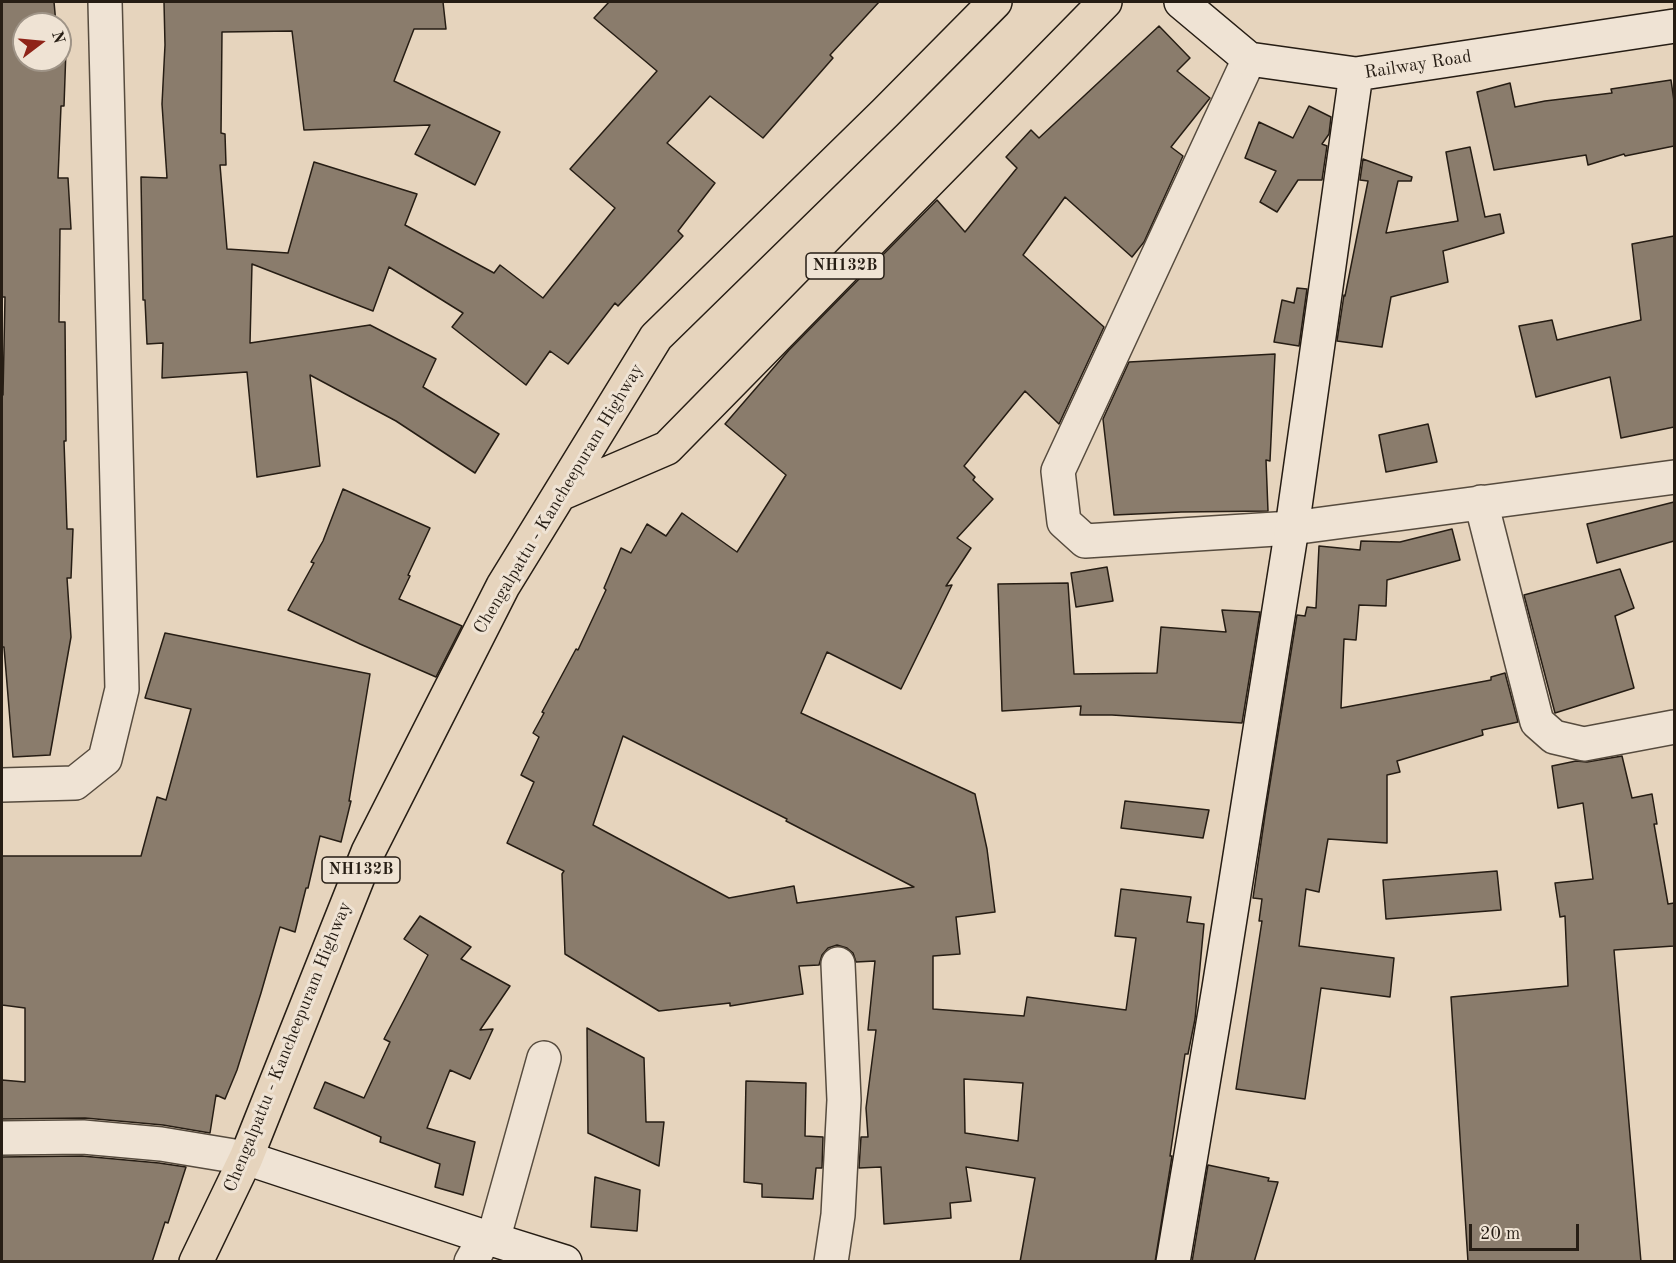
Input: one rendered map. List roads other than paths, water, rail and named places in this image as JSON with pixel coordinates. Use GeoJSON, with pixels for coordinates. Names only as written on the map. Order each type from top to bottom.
{"type":"FeatureCollection","features":[{"type":"Feature","properties":{"kind":"highway","name":"Chengalpattu - Kancheepuram Highway"},"geometry":{"type":"LineString","coordinates":[[196,1262],[246,1158],[368,852],[503,586],[656,337],[995,2]]}},
{"type":"Feature","properties":{"kind":"highway","name":"NH132B"},"geometry":{"type":"LineString","coordinates":[[560,494],[667,448],[1105,2]]}},
{"type":"Feature","properties":{"kind":"street"},"geometry":{"type":"LineString","coordinates":[[2,785],[75,783],[105,759],[122,689],[105,2]]}},
{"type":"Feature","properties":{"kind":"street"},"geometry":{"type":"LineString","coordinates":[[1181,2],[1250,59],[1058,471],[1064,522],[1085,541],[1292,528],[1674,477]]}},
{"type":"Feature","properties":{"kind":"street","name":"Railway Road"},"geometry":{"type":"LineString","coordinates":[[1250,59],[1356,74],[1674,26]]}},
{"type":"Feature","properties":{"kind":"street"},"geometry":{"type":"LineString","coordinates":[[1173,1262],[1292,528],[1356,74]]}},
{"type":"Feature","properties":{"kind":"street"},"geometry":{"type":"LineString","coordinates":[[1481,502],[1537,722],[1554,737],[1584,744],[1674,727]]}},
{"type":"Feature","properties":{"kind":"street"},"geometry":{"type":"LineString","coordinates":[[831,1262],[838,1215],[844,1100],[838,964]]}},
{"type":"Feature","properties":{"kind":"street"},"geometry":{"type":"LineString","coordinates":[[483,1246],[544,1058]]}},
{"type":"Feature","properties":{"kind":"street"},"geometry":{"type":"LineString","coordinates":[[2,1138],[94,1138],[161,1143],[246,1158],[483,1246],[565,1262]]}}]}
